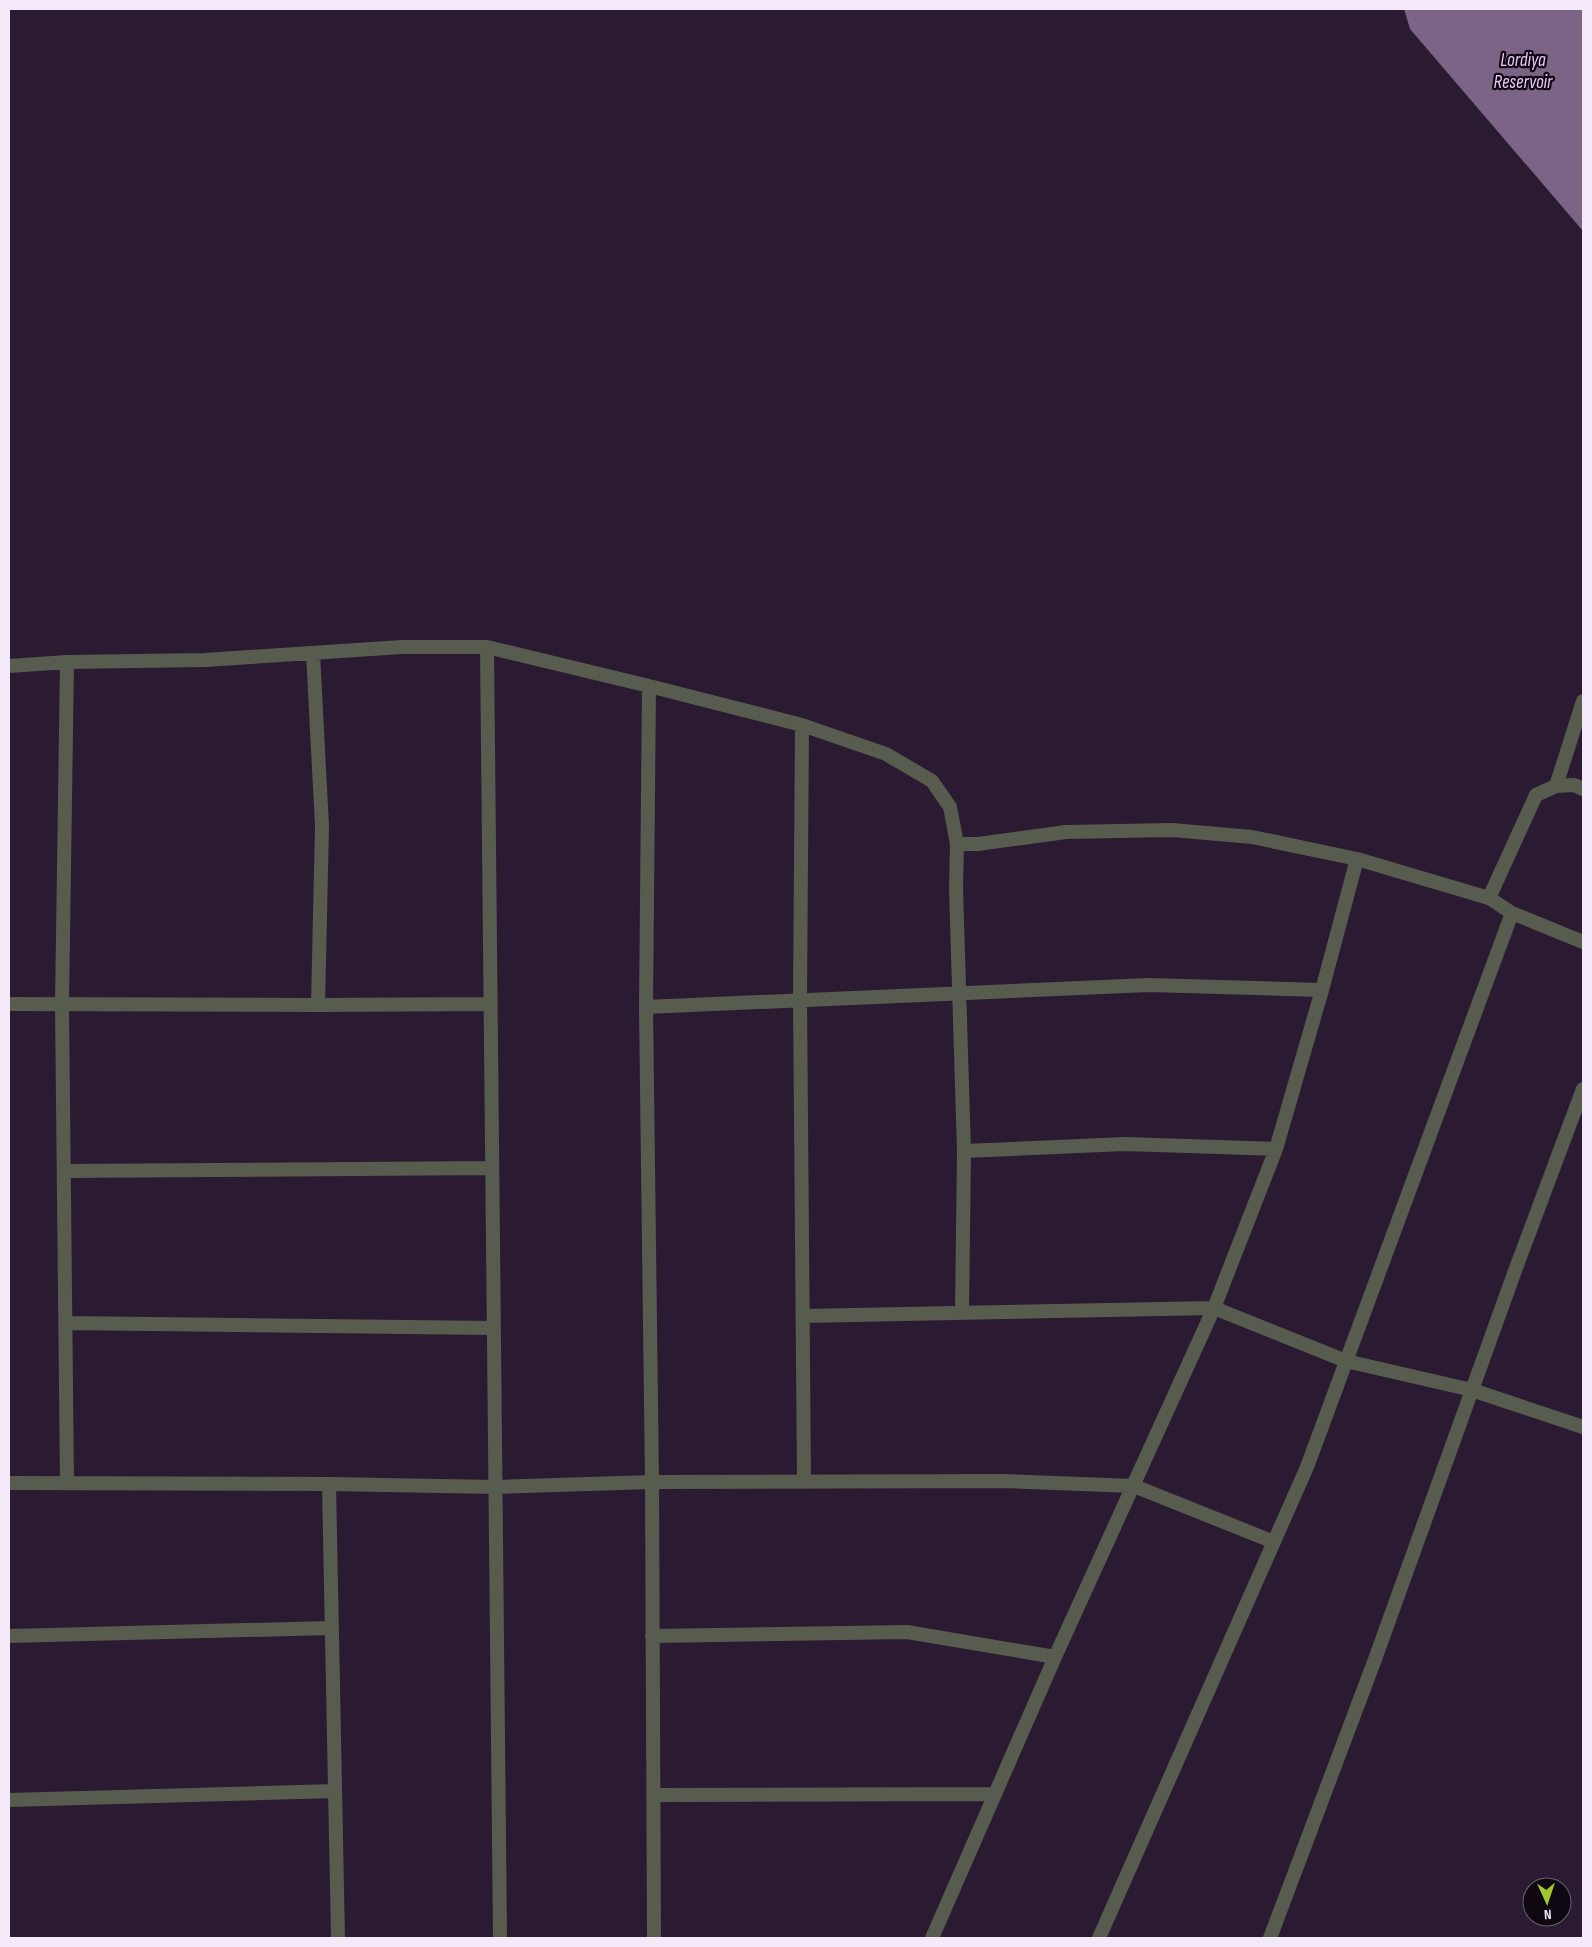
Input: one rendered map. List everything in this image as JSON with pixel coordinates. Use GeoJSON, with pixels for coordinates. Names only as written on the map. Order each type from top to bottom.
{"type":"FeatureCollection","features":[{"type":"Feature","properties":{"kind":"street"},"geometry":{"type":"LineString","coordinates":[[9,666],[67,662],[206,660],[402,647],[487,647],[649,686],[802,726],[886,754],[932,781],[950,806],[958,844],[956,888],[964,1151],[962,1313]]}},
{"type":"Feature","properties":{"kind":"street"},"geometry":{"type":"LineString","coordinates":[[487,647],[500,1938]]}},
{"type":"Feature","properties":{"kind":"street"},"geometry":{"type":"LineString","coordinates":[[313,653],[322,826],[318,1005]]}},
{"type":"Feature","properties":{"kind":"street"},"geometry":{"type":"LineString","coordinates":[[67,662],[62,1004],[67,1482]]}},
{"type":"Feature","properties":{"kind":"street"},"geometry":{"type":"LineString","coordinates":[[649,686],[646,1007],[652,1482],[654,1938]]}},
{"type":"Feature","properties":{"kind":"street"},"geometry":{"type":"LineString","coordinates":[[1556,786],[1583,701]]}},
{"type":"Feature","properties":{"kind":"street"},"geometry":{"type":"LineString","coordinates":[[802,726],[800,1000],[804,1481]]}},
{"type":"Feature","properties":{"kind":"street"},"geometry":{"type":"LineString","coordinates":[[1489,898],[1536,795],[1556,786],[1574,785],[1583,789]]}},
{"type":"Feature","properties":{"kind":"street"},"geometry":{"type":"LineString","coordinates":[[958,844],[978,844],[1066,832],[1172,830],[1252,837],[1357,859],[1489,898],[1512,913],[1583,942]]}},
{"type":"Feature","properties":{"kind":"street"},"geometry":{"type":"LineString","coordinates":[[932,1938],[993,1794],[1214,1308],[1276,1149],[1322,990],[1357,859]]}},
{"type":"Feature","properties":{"kind":"street"},"geometry":{"type":"LineString","coordinates":[[1099,1938],[1307,1467],[1512,913]]}},
{"type":"Feature","properties":{"kind":"street"},"geometry":{"type":"LineString","coordinates":[[646,1007],[1149,985],[1322,990]]}},
{"type":"Feature","properties":{"kind":"street"},"geometry":{"type":"LineString","coordinates":[[9,1004],[490,1004]]}},
{"type":"Feature","properties":{"kind":"street"},"geometry":{"type":"LineString","coordinates":[[1270,1938],[1374,1662],[1583,1089]]}},
{"type":"Feature","properties":{"kind":"street"},"geometry":{"type":"LineString","coordinates":[[964,1151],[1125,1144],[1276,1149]]}},
{"type":"Feature","properties":{"kind":"street"},"geometry":{"type":"LineString","coordinates":[[64,1171],[492,1168]]}},
{"type":"Feature","properties":{"kind":"street"},"geometry":{"type":"LineString","coordinates":[[803,1316],[1214,1308],[1346,1361],[1472,1390],[1583,1427]]}},
{"type":"Feature","properties":{"kind":"street"},"geometry":{"type":"LineString","coordinates":[[66,1323],[494,1328]]}},
{"type":"Feature","properties":{"kind":"street"},"geometry":{"type":"LineString","coordinates":[[9,1483],[329,1484],[496,1487],[652,1482],[1004,1481],[1134,1486],[1274,1542]]}},
{"type":"Feature","properties":{"kind":"street"},"geometry":{"type":"LineString","coordinates":[[329,1484],[338,1938]]}},
{"type":"Feature","properties":{"kind":"street"},"geometry":{"type":"LineString","coordinates":[[9,1636],[332,1628]]}},
{"type":"Feature","properties":{"kind":"street"},"geometry":{"type":"LineString","coordinates":[[652,1636],[908,1632],[1055,1657]]}},
{"type":"Feature","properties":{"kind":"street"},"geometry":{"type":"LineString","coordinates":[[9,1800],[335,1791]]}},
{"type":"Feature","properties":{"kind":"street"},"geometry":{"type":"LineString","coordinates":[[653,1795],[993,1794]]}},
{"type":"Feature","properties":{"kind":"water","name":"Lordiya Reservoir"},"geometry":{"type":"Polygon","coordinates":[[[1404,9],[1583,9],[1583,231],[1410,29],[1404,9]]]}}]}
